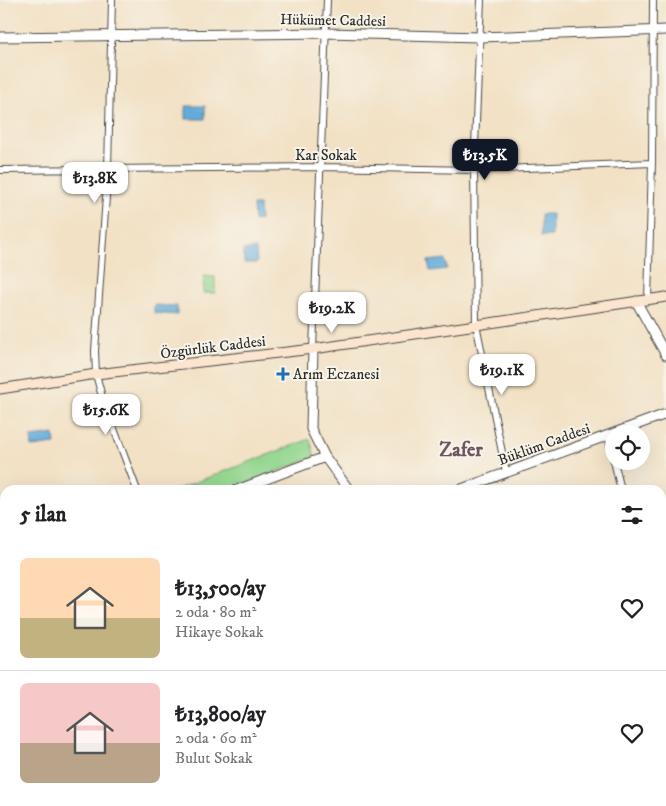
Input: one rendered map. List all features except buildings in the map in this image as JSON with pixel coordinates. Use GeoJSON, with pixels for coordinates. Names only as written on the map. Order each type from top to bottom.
{"type":"FeatureCollection","features":[{"type":"Feature","properties":{"kind":"main road","name":"Özgürlük Caddesi"},"geometry":{"type":"LineString","coordinates":[[0,389],[96,374],[313,349],[666,297]]}},
{"type":"Feature","properties":{"kind":"street"},"geometry":{"type":"LineString","coordinates":[[112,0],[108,169],[95,351],[96,374],[135,485]]}},
{"type":"Feature","properties":{"kind":"street"},"geometry":{"type":"LineString","coordinates":[[327,0],[311,429],[325,457],[345,485]]}},
{"type":"Feature","properties":{"kind":"street"},"geometry":{"type":"LineString","coordinates":[[481,0],[474,170],[476,324],[506,472]]}},
{"type":"Feature","properties":{"kind":"street"},"geometry":{"type":"LineString","coordinates":[[648,300],[652,163],[653,0]]}},
{"type":"Feature","properties":{"kind":"street","name":"Hükümet Caddesi"},"geometry":{"type":"LineString","coordinates":[[0,37],[111,34],[327,33],[480,37],[666,30]]}},
{"type":"Feature","properties":{"kind":"street","name":"Kar Sokak"},"geometry":{"type":"LineString","coordinates":[[0,170],[321,167],[474,170],[652,163]]}},
{"type":"Feature","properties":{"kind":"street"},"geometry":{"type":"LineString","coordinates":[[636,301],[666,355]]}},
{"type":"Feature","properties":{"kind":"street","name":"Büklüm Caddesi"},"geometry":{"type":"LineString","coordinates":[[636,425],[666,414]]}},
{"type":"Feature","properties":{"kind":"street","name":"Büklüm Caddesi"},"geometry":{"type":"LineString","coordinates":[[473,485],[605,436]]}},
{"type":"Feature","properties":{"kind":"street"},"geometry":{"type":"LineString","coordinates":[[250,485],[325,457]]}},
{"type":"Feature","properties":{"kind":"street"},"geometry":{"type":"LineString","coordinates":[[616,470],[620,485]]}},
{"type":"Feature","properties":{"kind":"green space"},"geometry":{"type":"Polygon","coordinates":[[[204,276],[215,277],[215,293],[203,293],[204,276]]]}},
{"type":"Feature","properties":{"kind":"green space"},"geometry":{"type":"Polygon","coordinates":[[[310,439],[315,457],[241,485],[188,485],[310,439]]]}},
{"type":"Feature","properties":{"kind":"water"},"geometry":{"type":"Polygon","coordinates":[[[186,106],[205,106],[205,119],[186,119],[186,106]]]}},
{"type":"Feature","properties":{"kind":"water"},"geometry":{"type":"Polygon","coordinates":[[[253,205],[259,205],[260,220],[254,221],[253,205]]]}},
{"type":"Feature","properties":{"kind":"water"},"geometry":{"type":"Polygon","coordinates":[[[541,214],[552,214],[552,236],[541,236],[541,214]]]}},
{"type":"Feature","properties":{"kind":"water"},"geometry":{"type":"Polygon","coordinates":[[[256,249],[257,263],[244,263],[243,250],[256,249]]]}},
{"type":"Feature","properties":{"kind":"water"},"geometry":{"type":"Polygon","coordinates":[[[445,259],[447,269],[430,271],[428,261],[445,259]]]}},
{"type":"Feature","properties":{"kind":"water"},"geometry":{"type":"Polygon","coordinates":[[[154,305],[177,306],[177,315],[154,313],[154,305]]]}},
{"type":"Feature","properties":{"kind":"water"},"geometry":{"type":"Polygon","coordinates":[[[54,434],[55,444],[32,447],[31,437],[54,434]]]}},
{"type":"Feature","properties":{"kind":"place","name":"Arım Eczanesi"},"geometry":{"type":"Point","coordinates":[283,374]}},
{"type":"Feature","properties":{"kind":"district","name":"Zafer"},"geometry":{"type":"Point","coordinates":[461,449]}}]}
